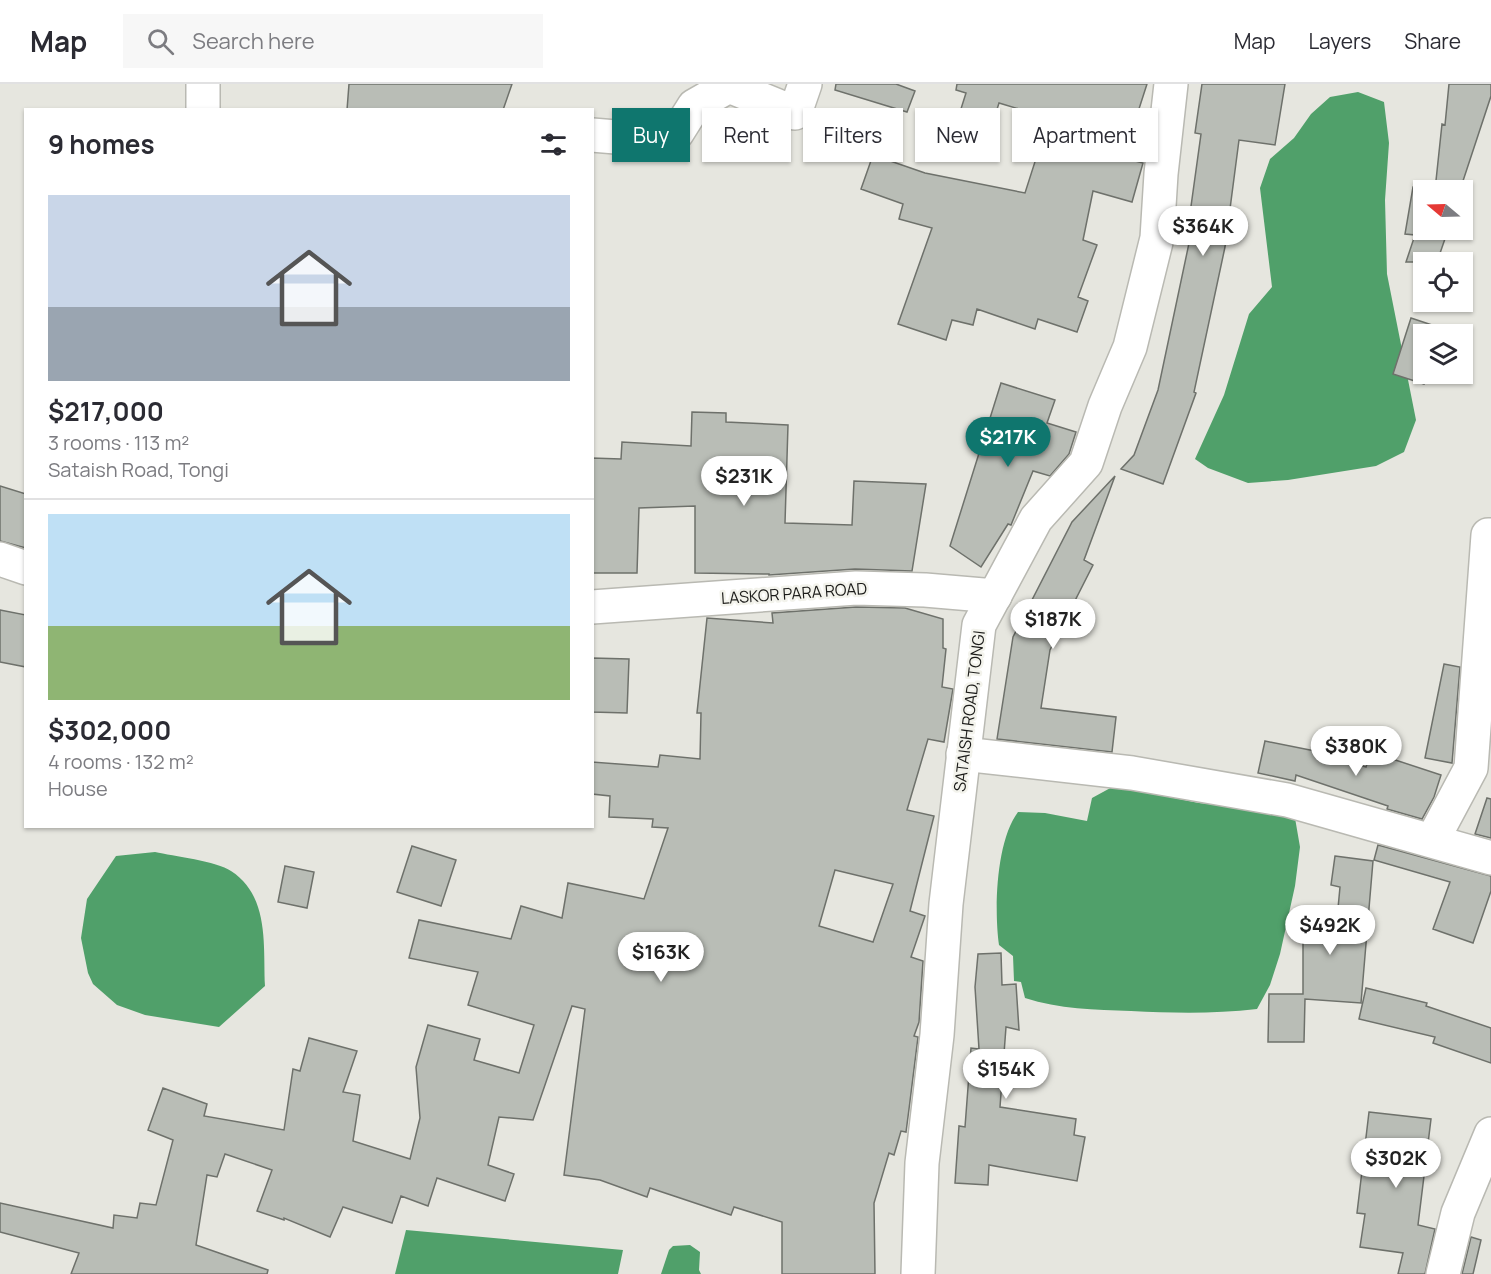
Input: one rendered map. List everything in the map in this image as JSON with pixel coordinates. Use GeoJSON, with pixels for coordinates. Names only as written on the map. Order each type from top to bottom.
{"type":"FeatureCollection","features":[{"type":"Feature","properties":{"kind":"street"},"geometry":{"type":"LineString","coordinates":[[203,84],[203,108]]}},
{"type":"Feature","properties":{"kind":"street"},"geometry":{"type":"LineString","coordinates":[[594,135],[616,137],[677,133],[694,106],[729,86],[795,113],[805,84]]}},
{"type":"Feature","properties":{"kind":"street","name":"SATAISH ROAD, TONGI"},"geometry":{"type":"LineString","coordinates":[[918,1274],[922,1163],[938,1035],[946,904],[979,625],[1036,519],[1086,463],[1105,406],[1130,347],[1157,238],[1161,174],[1171,84]]}},
{"type":"Feature","properties":{"kind":"street"},"geometry":{"type":"LineString","coordinates":[[1432,841],[1471,768],[1488,535],[1491,535]]}},
{"type":"Feature","properties":{"kind":"street"},"geometry":{"type":"LineString","coordinates":[[0,559],[24,567]]}},
{"type":"Feature","properties":{"kind":"street","name":"LASKOR PARA ROAD"},"geometry":{"type":"LineString","coordinates":[[594,607],[856,588],[925,590],[995,596]]}},
{"type":"Feature","properties":{"kind":"street"},"geometry":{"type":"LineString","coordinates":[[963,754],[1132,773],[1287,800],[1491,858]]}},
{"type":"Feature","properties":{"kind":"street"},"geometry":{"type":"LineString","coordinates":[[1443,1274],[1458,1213],[1491,1134]]}},
{"type":"Feature","properties":{"kind":"shaded area"},"geometry":{"type":"Polygon","coordinates":[[[1358,92],[1384,102],[1389,143],[1385,200],[1387,274],[1416,420],[1404,452],[1376,466],[1288,480],[1248,483],[1208,468],[1195,459],[1224,395],[1249,314],[1272,287],[1260,188],[1270,159],[1294,138],[1311,114],[1330,97],[1358,92]]]}},
{"type":"Feature","properties":{"kind":"shaded area"},"geometry":{"type":"Polygon","coordinates":[[[1114,786],[1199,803],[1266,810],[1295,818],[1300,847],[1295,886],[1280,954],[1270,985],[1257,1009],[1178,1013],[1077,1008],[1051,1005],[1025,998],[1021,982],[1014,981],[1013,956],[999,945],[997,930],[998,876],[1005,840],[1011,825],[1018,812],[1045,813],[1087,821],[1092,798],[1114,786]]]}},
{"type":"Feature","properties":{"kind":"shaded area"},"geometry":{"type":"Polygon","coordinates":[[[155,852],[224,867],[244,882],[258,908],[264,939],[265,986],[219,1027],[145,1015],[117,1005],[93,984],[88,973],[81,938],[87,899],[116,856],[155,852]]]}},
{"type":"Feature","properties":{"kind":"shaded area"},"geometry":{"type":"Polygon","coordinates":[[[406,1230],[623,1250],[618,1274],[395,1274],[406,1230]]]}},
{"type":"Feature","properties":{"kind":"shaded area"},"geometry":{"type":"Polygon","coordinates":[[[690,1245],[700,1252],[699,1270],[701,1274],[661,1274],[669,1250],[673,1246],[690,1245]]]}},
{"type":"Feature","properties":{"kind":"building"},"geometry":{"type":"Polygon","coordinates":[[[349,84],[512,84],[504,108],[347,108],[349,84]]]}},
{"type":"Feature","properties":{"kind":"building"},"geometry":{"type":"Polygon","coordinates":[[[836,84],[896,84],[915,91],[907,112],[903,111],[903,108],[894,108],[835,90],[836,84]]]}},
{"type":"Feature","properties":{"kind":"building"},"geometry":{"type":"Polygon","coordinates":[[[957,84],[1147,84],[1139,108],[1016,108],[999,103],[997,108],[961,108],[966,93],[956,90],[957,84]]]}},
{"type":"Feature","properties":{"kind":"building"},"geometry":{"type":"Polygon","coordinates":[[[1202,84],[1285,84],[1275,145],[1239,140],[1225,247],[1194,392],[1196,393],[1163,484],[1121,469],[1134,455],[1158,390],[1192,229],[1188,228],[1201,134],[1195,133],[1202,84]]]}},
{"type":"Feature","properties":{"kind":"building"},"geometry":{"type":"Polygon","coordinates":[[[1449,84],[1491,84],[1491,96],[1463,180],[1436,180],[1449,84]]]}},
{"type":"Feature","properties":{"kind":"building"},"geometry":{"type":"Polygon","coordinates":[[[871,162],[893,162],[925,173],[1025,193],[1035,162],[1143,163],[1132,202],[1093,191],[1083,240],[1097,245],[1078,297],[1088,301],[1077,332],[1038,319],[1035,329],[977,309],[973,325],[952,320],[946,340],[898,324],[932,228],[899,219],[903,204],[861,189],[871,162]]]}},
{"type":"Feature","properties":{"kind":"building"},"geometry":{"type":"Polygon","coordinates":[[[1413,187],[1413,235],[1405,234],[1413,187]]]}},
{"type":"Feature","properties":{"kind":"building"},"geometry":{"type":"Polygon","coordinates":[[[1413,240],[1445,240],[1440,252],[1413,252],[1413,262],[1406,262],[1413,240]]]}},
{"type":"Feature","properties":{"kind":"building"},"geometry":{"type":"Polygon","coordinates":[[[1411,318],[1429,324],[1413,324],[1413,380],[1393,374],[1411,318]]]}},
{"type":"Feature","properties":{"kind":"building"},"geometry":{"type":"Polygon","coordinates":[[[1001,383],[1055,400],[1047,423],[1076,432],[1069,454],[1050,476],[1033,471],[1011,525],[1008,524],[981,567],[950,546],[1001,383]]]}},
{"type":"Feature","properties":{"kind":"building"},"geometry":{"type":"Polygon","coordinates":[[[692,412],[726,413],[726,422],[788,425],[785,523],[852,525],[854,481],[926,484],[912,571],[855,569],[769,575],[695,573],[695,506],[639,508],[637,573],[594,573],[594,458],[621,459],[622,442],[691,446],[692,412]]]}},
{"type":"Feature","properties":{"kind":"building"},"geometry":{"type":"Polygon","coordinates":[[[1115,476],[1084,560],[1093,565],[1050,650],[1041,708],[1116,717],[1112,752],[997,739],[1013,637],[1072,522],[1115,476]]]}},
{"type":"Feature","properties":{"kind":"building"},"geometry":{"type":"Polygon","coordinates":[[[0,486],[24,493],[24,547],[0,541],[0,486]]]}},
{"type":"Feature","properties":{"kind":"building"},"geometry":{"type":"Polygon","coordinates":[[[856,607],[905,608],[943,619],[943,648],[946,649],[942,687],[953,689],[944,742],[928,739],[907,810],[934,816],[910,911],[925,916],[911,957],[923,961],[919,1022],[914,1036],[918,1037],[906,1132],[901,1131],[894,1155],[889,1153],[874,1203],[875,1274],[782,1274],[782,1222],[734,1207],[731,1215],[650,1188],[647,1197],[600,1180],[564,1175],[585,1009],[572,1006],[533,1120],[499,1117],[488,1165],[514,1174],[505,1201],[437,1178],[428,1206],[401,1196],[392,1223],[343,1207],[330,1237],[284,1218],[284,1220],[257,1211],[272,1170],[225,1154],[217,1177],[207,1175],[196,1245],[268,1270],[267,1274],[71,1274],[79,1253],[0,1232],[0,1203],[113,1228],[114,1215],[137,1218],[140,1203],[156,1205],[173,1140],[148,1130],[163,1088],[207,1104],[204,1116],[284,1130],[293,1069],[300,1071],[309,1038],[357,1051],[343,1092],[360,1095],[353,1141],[410,1159],[420,1118],[416,1067],[428,1025],[480,1039],[474,1060],[519,1073],[534,1025],[468,1005],[478,972],[409,958],[419,920],[511,939],[521,906],[562,918],[568,883],[644,899],[668,828],[652,827],[653,819],[609,817],[610,796],[594,794],[594,762],[658,767],[660,755],[700,759],[701,713],[697,713],[707,618],[773,623],[772,613],[856,607]],[[835,870],[819,926],[873,942],[893,884],[835,870]]]}},
{"type":"Feature","properties":{"kind":"building"},"geometry":{"type":"Polygon","coordinates":[[[0,610],[24,615],[24,667],[0,662],[0,610]]]}},
{"type":"Feature","properties":{"kind":"building"},"geometry":{"type":"Polygon","coordinates":[[[594,658],[629,659],[627,713],[594,712],[594,658]]]}},
{"type":"Feature","properties":{"kind":"building"},"geometry":{"type":"Polygon","coordinates":[[[1444,664],[1460,667],[1452,763],[1425,758],[1444,664]]]}},
{"type":"Feature","properties":{"kind":"building"},"geometry":{"type":"Polygon","coordinates":[[[1265,741],[1320,752],[1366,767],[1371,752],[1441,775],[1434,797],[1422,819],[1387,809],[1388,806],[1296,775],[1295,781],[1258,773],[1265,741]]]}},
{"type":"Feature","properties":{"kind":"building"},"geometry":{"type":"Polygon","coordinates":[[[1487,798],[1491,799],[1491,838],[1475,834],[1487,798]]]}},
{"type":"Feature","properties":{"kind":"building"},"geometry":{"type":"Polygon","coordinates":[[[1378,845],[1491,876],[1491,891],[1473,943],[1433,929],[1450,882],[1374,860],[1378,845]]]}},
{"type":"Feature","properties":{"kind":"building"},"geometry":{"type":"Polygon","coordinates":[[[412,846],[456,860],[441,906],[397,892],[412,846]]]}},
{"type":"Feature","properties":{"kind":"building"},"geometry":{"type":"Polygon","coordinates":[[[1335,856],[1373,861],[1361,1003],[1305,999],[1304,1042],[1268,1042],[1269,994],[1303,994],[1303,940],[1335,940],[1340,887],[1331,885],[1335,856]]]}},
{"type":"Feature","properties":{"kind":"building"},"geometry":{"type":"Polygon","coordinates":[[[285,866],[314,872],[307,908],[278,902],[285,866]]]}},
{"type":"Feature","properties":{"kind":"building"},"geometry":{"type":"Polygon","coordinates":[[[1001,953],[1002,985],[1016,984],[1019,1030],[1006,1027],[1000,1107],[1076,1119],[1074,1135],[1085,1137],[1077,1181],[989,1165],[988,1185],[955,1183],[959,1126],[965,1127],[971,1048],[979,1049],[975,987],[978,954],[1001,953]]]}},
{"type":"Feature","properties":{"kind":"building"},"geometry":{"type":"Polygon","coordinates":[[[1366,988],[1427,1003],[1426,1006],[1491,1028],[1491,1063],[1433,1043],[1435,1037],[1359,1019],[1366,988]]]}},
{"type":"Feature","properties":{"kind":"building"},"geometry":{"type":"Polygon","coordinates":[[[1369,1112],[1431,1119],[1418,1225],[1435,1229],[1425,1274],[1398,1274],[1403,1253],[1360,1247],[1365,1214],[1357,1213],[1369,1112]]]}},
{"type":"Feature","properties":{"kind":"building"},"geometry":{"type":"Polygon","coordinates":[[[1471,1237],[1481,1240],[1473,1274],[1462,1274],[1471,1237]]]}}]}
